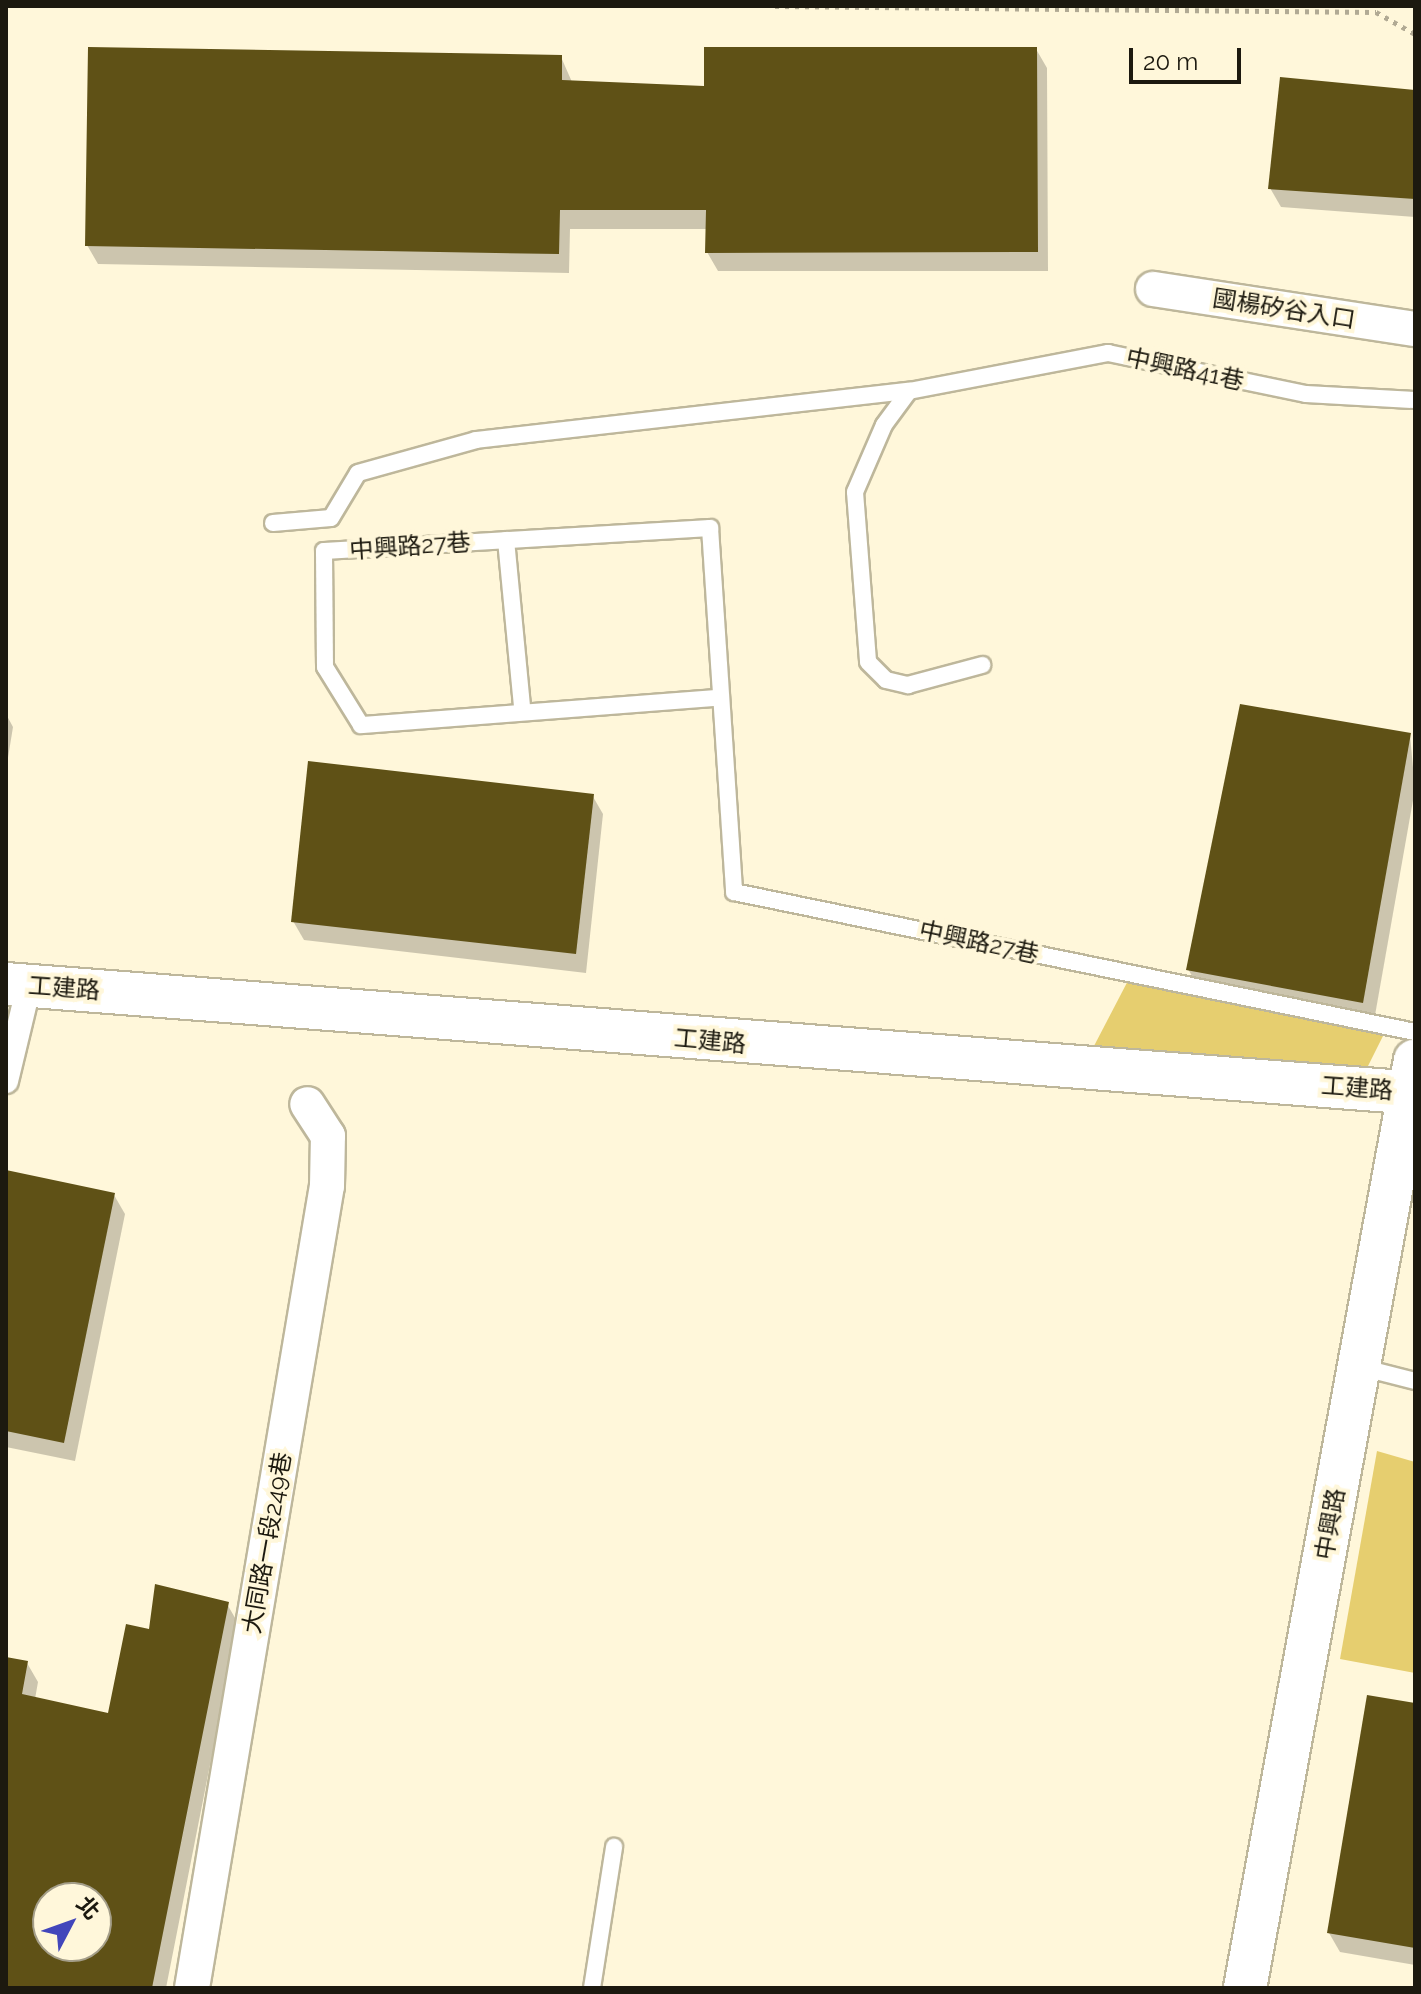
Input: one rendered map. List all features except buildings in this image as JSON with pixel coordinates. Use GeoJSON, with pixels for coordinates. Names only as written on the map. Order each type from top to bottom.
{"type":"FeatureCollection","features":[{"type":"Feature","properties":{"kind":"street","name":"國楊矽谷入口"},"geometry":{"type":"LineString","coordinates":[[1153,289],[1415,329]]}},
{"type":"Feature","properties":{"kind":"street"},"geometry":{"type":"LineString","coordinates":[[6,1081],[16,991]]}},
{"type":"Feature","properties":{"kind":"street","name":"工建路"},"geometry":{"type":"LineString","coordinates":[[16,991],[1413,1082]]}},
{"type":"Feature","properties":{"kind":"street","name":"中興路"},"geometry":{"type":"LineString","coordinates":[[1245,1988],[1413,1082]]}},
{"type":"Feature","properties":{"kind":"street","name":"大同路一段249巷"},"geometry":{"type":"LineString","coordinates":[[192,1988],[327,1186],[328,1136],[307,1104]]}},
{"type":"Feature","properties":{"kind":"lane","name":"中興路41巷"},"geometry":{"type":"LineString","coordinates":[[273,523],[331,518],[358,473],[476,440],[909,391],[1108,353],[1306,394],[1415,400]]}},
{"type":"Feature","properties":{"kind":"lane"},"geometry":{"type":"LineString","coordinates":[[909,391],[884,425],[855,492],[868,662],[886,680],[908,685],[982,665]]}},
{"type":"Feature","properties":{"kind":"lane","name":"中興路27巷"},"geometry":{"type":"LineString","coordinates":[[715,698],[522,707],[361,725],[325,667],[324,551],[710,528],[715,698],[734,892],[1415,1032]]}},
{"type":"Feature","properties":{"kind":"lane","name":"中興路27巷"},"geometry":{"type":"LineString","coordinates":[[506,540],[522,707]]}},
{"type":"Feature","properties":{"kind":"lane"},"geometry":{"type":"LineString","coordinates":[[1359,1367],[1415,1381]]}},
{"type":"Feature","properties":{"kind":"lane"},"geometry":{"type":"LineString","coordinates":[[592,1988],[614,1847]]}},
{"type":"Feature","properties":{"kind":"path"},"geometry":{"type":"LineString","coordinates":[[775,6],[1376,12],[1415,34]]}},
{"type":"Feature","properties":{"kind":"shaded area"},"geometry":{"type":"Polygon","coordinates":[[[1132,973],[1388,1026],[1357,1088],[1082,1069],[1132,973]]]}},
{"type":"Feature","properties":{"kind":"shaded area"},"geometry":{"type":"Polygon","coordinates":[[[1377,1451],[1415,1462],[1415,1673],[1340,1659],[1377,1451]]]}}]}
